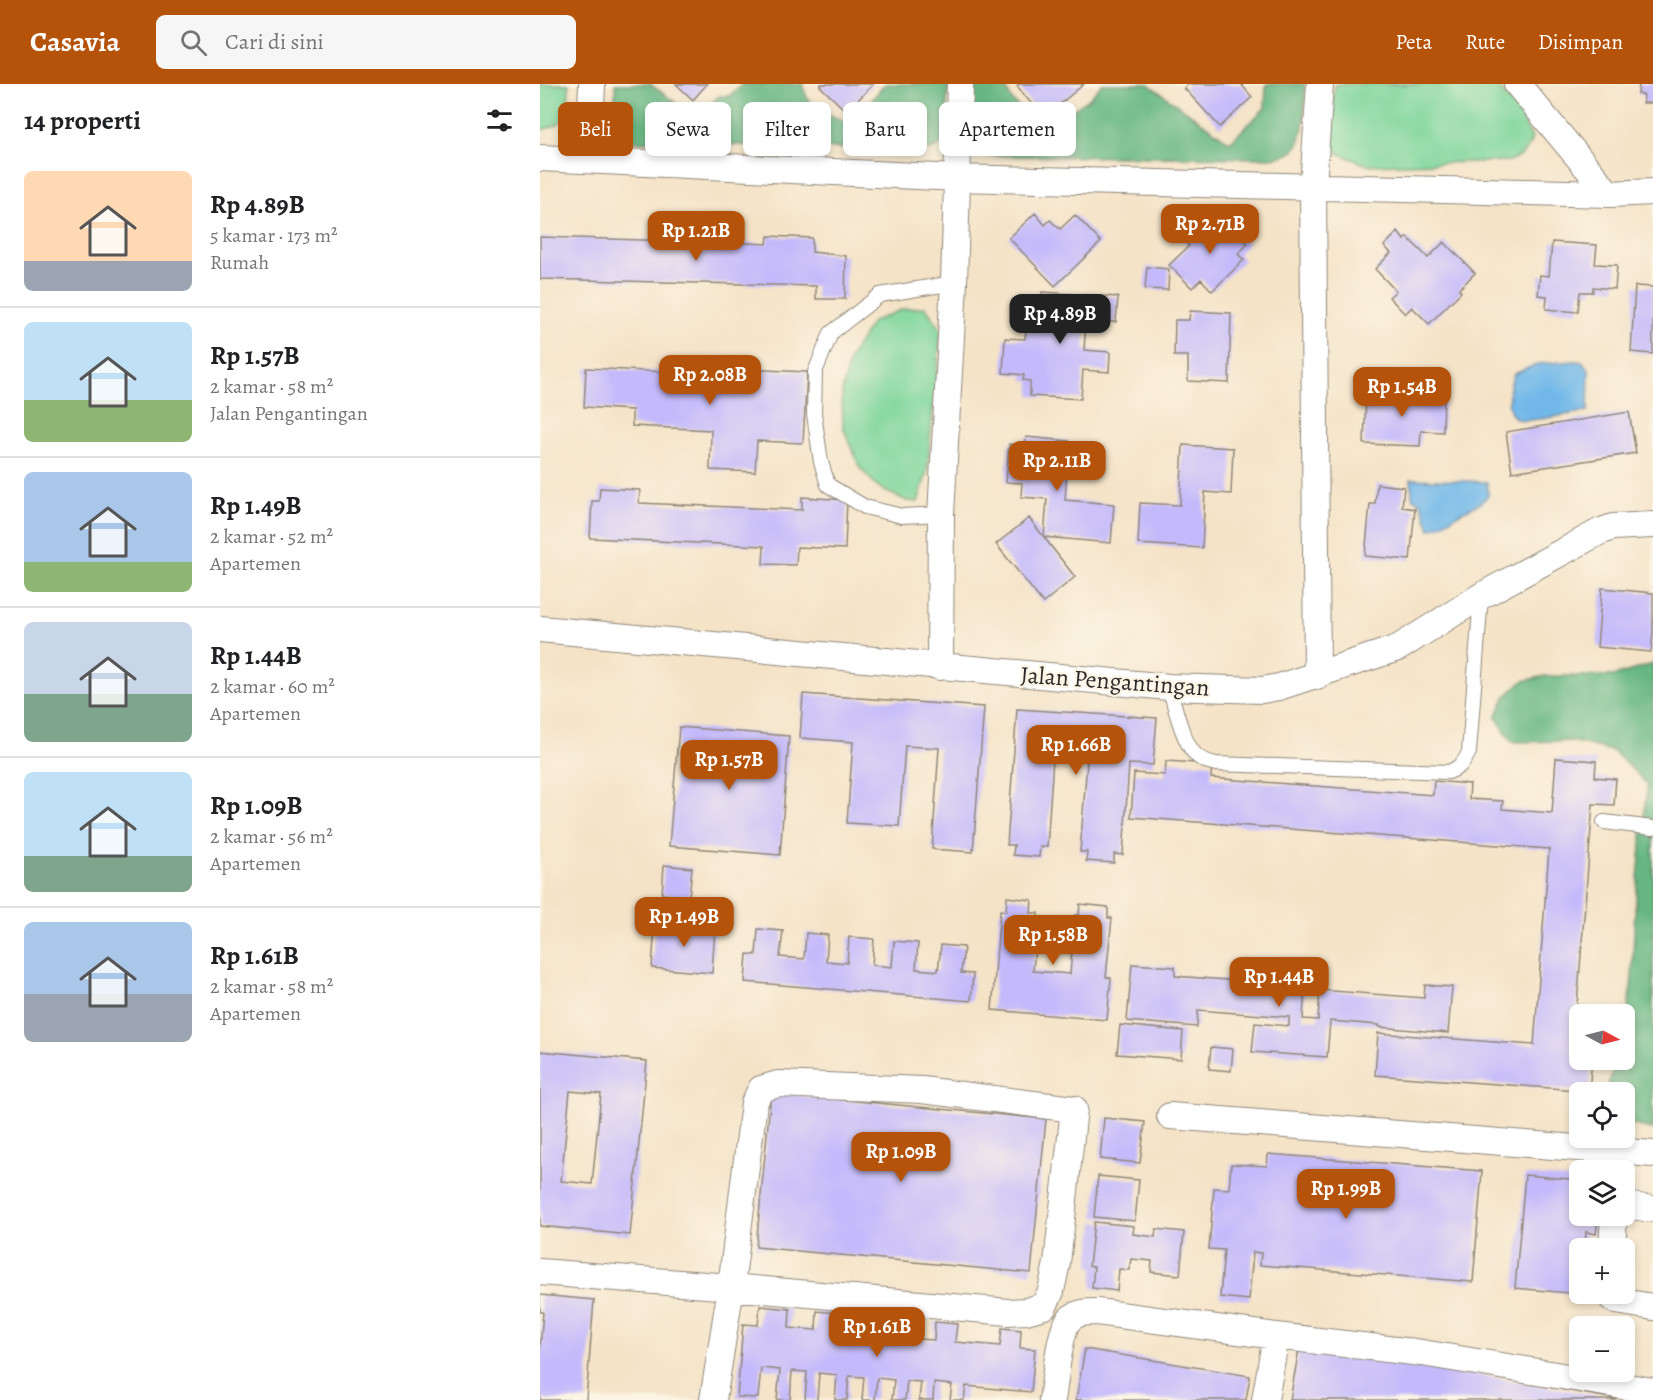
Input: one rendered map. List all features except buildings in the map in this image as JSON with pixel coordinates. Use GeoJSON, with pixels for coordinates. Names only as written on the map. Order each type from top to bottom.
{"type":"FeatureCollection","features":[{"type":"Feature","properties":{"kind":"street"},"geometry":{"type":"LineString","coordinates":[[589,159],[592,84]]}},
{"type":"Feature","properties":{"kind":"street"},"geometry":{"type":"LineString","coordinates":[[940,667],[942,514],[954,283],[960,84]]}},
{"type":"Feature","properties":{"kind":"street"},"geometry":{"type":"LineString","coordinates":[[1317,676],[1313,186],[1320,84]]}},
{"type":"Feature","properties":{"kind":"street"},"geometry":{"type":"LineString","coordinates":[[1517,84],[1609,194]]}},
{"type":"Feature","properties":{"kind":"street"},"geometry":{"type":"LineString","coordinates":[[540,158],[958,178],[1609,194],[1653,192]]}},
{"type":"Feature","properties":{"kind":"street","name":"Jalan Pengantingan"},"geometry":{"type":"LineString","coordinates":[[540,628],[1169,687],[1262,690],[1317,676],[1398,648],[1481,596],[1599,532],[1613,527],[1653,525]]}},
{"type":"Feature","properties":{"kind":"street"},"geometry":{"type":"LineString","coordinates":[[540,1272],[731,1287],[1008,1312],[1026,1311],[1044,1306],[1051,1291],[1058,1263],[1074,1109],[922,1090],[778,1084],[761,1089],[754,1102],[750,1123],[731,1287],[713,1400]]}},
{"type":"Feature","properties":{"kind":"street"},"geometry":{"type":"LineString","coordinates":[[1170,1116],[1653,1154]]}},
{"type":"Feature","properties":{"kind":"street"},"geometry":{"type":"LineString","coordinates":[[1635,1207],[1653,1209]]}},
{"type":"Feature","properties":{"kind":"street"},"geometry":{"type":"LineString","coordinates":[[1634,1304],[1653,1307]]}},
{"type":"Feature","properties":{"kind":"street"},"geometry":{"type":"LineString","coordinates":[[1052,1400],[1062,1337],[1069,1320],[1082,1312],[1422,1353],[1653,1391]]}},
{"type":"Feature","properties":{"kind":"street"},"geometry":{"type":"LineString","coordinates":[[1266,1400],[1276,1336]]}},
{"type":"Feature","properties":{"kind":"lane"},"geometry":{"type":"LineString","coordinates":[[942,514],[902,516],[865,507],[828,485],[821,462],[814,414],[815,372],[831,333],[880,296],[954,283]]}},
{"type":"Feature","properties":{"kind":"lane"},"geometry":{"type":"LineString","coordinates":[[1169,687],[1187,744],[1205,761],[1216,764],[1449,772],[1465,762],[1469,752],[1481,596]]}},
{"type":"Feature","properties":{"kind":"lane"},"geometry":{"type":"LineString","coordinates":[[1604,822],[1653,828]]}},
{"type":"Feature","properties":{"kind":"green space"},"geometry":{"type":"Polygon","coordinates":[[[540,84],[569,84],[568,102],[558,102],[558,123],[540,130],[540,84]]]}},
{"type":"Feature","properties":{"kind":"green space"},"geometry":{"type":"Polygon","coordinates":[[[615,84],[650,84],[675,102],[645,102],[645,142],[633,141],[633,102],[615,102],[615,84]]]}},
{"type":"Feature","properties":{"kind":"green space"},"geometry":{"type":"Polygon","coordinates":[[[742,84],[803,84],[810,102],[743,102],[743,145],[731,145],[731,102],[712,102],[719,96],[729,96],[742,84]]]}},
{"type":"Feature","properties":{"kind":"green space"},"geometry":{"type":"Polygon","coordinates":[[[885,84],[949,84],[947,102],[939,102],[939,146],[927,150],[927,102],[870,102],[885,84]]]}},
{"type":"Feature","properties":{"kind":"green space"},"geometry":{"type":"Polygon","coordinates":[[[969,84],[1005,84],[1014,102],[969,102],[969,84]]]}},
{"type":"Feature","properties":{"kind":"green space"},"geometry":{"type":"Polygon","coordinates":[[[1102,84],[1148,84],[1230,142],[1265,108],[1266,84],[1305,84],[1304,122],[1299,141],[1289,154],[1270,158],[990,156],[1076,156],[1076,108],[1090,98],[1102,84]]]}},
{"type":"Feature","properties":{"kind":"green space"},"geometry":{"type":"Polygon","coordinates":[[[1335,84],[1496,84],[1518,112],[1532,138],[1524,152],[1510,161],[1367,165],[1331,150],[1335,84]]]}},
{"type":"Feature","properties":{"kind":"green space"},"geometry":{"type":"Polygon","coordinates":[[[831,115],[843,120],[843,148],[831,148],[831,115]]]}},
{"type":"Feature","properties":{"kind":"green space"},"geometry":{"type":"Polygon","coordinates":[[[925,307],[941,329],[927,472],[918,502],[907,501],[885,491],[860,468],[843,427],[842,393],[849,359],[872,322],[903,309],[925,307]]]}},
{"type":"Feature","properties":{"kind":"green space"},"geometry":{"type":"Polygon","coordinates":[[[1653,664],[1653,1129],[1635,1125],[1635,1082],[1609,1082],[1614,1070],[1635,1070],[1635,1004],[1629,1004],[1647,784],[1613,751],[1571,741],[1512,742],[1496,717],[1505,697],[1523,681],[1545,676],[1614,676],[1653,664]]]}},
{"type":"Feature","properties":{"kind":"water"},"geometry":{"type":"Polygon","coordinates":[[[1582,362],[1589,370],[1588,411],[1534,420],[1521,420],[1511,413],[1508,400],[1514,374],[1537,364],[1582,362]]]}},
{"type":"Feature","properties":{"kind":"water"},"geometry":{"type":"Polygon","coordinates":[[[1411,479],[1487,482],[1488,495],[1479,504],[1430,529],[1421,503],[1412,497],[1411,479]]]}}]}
